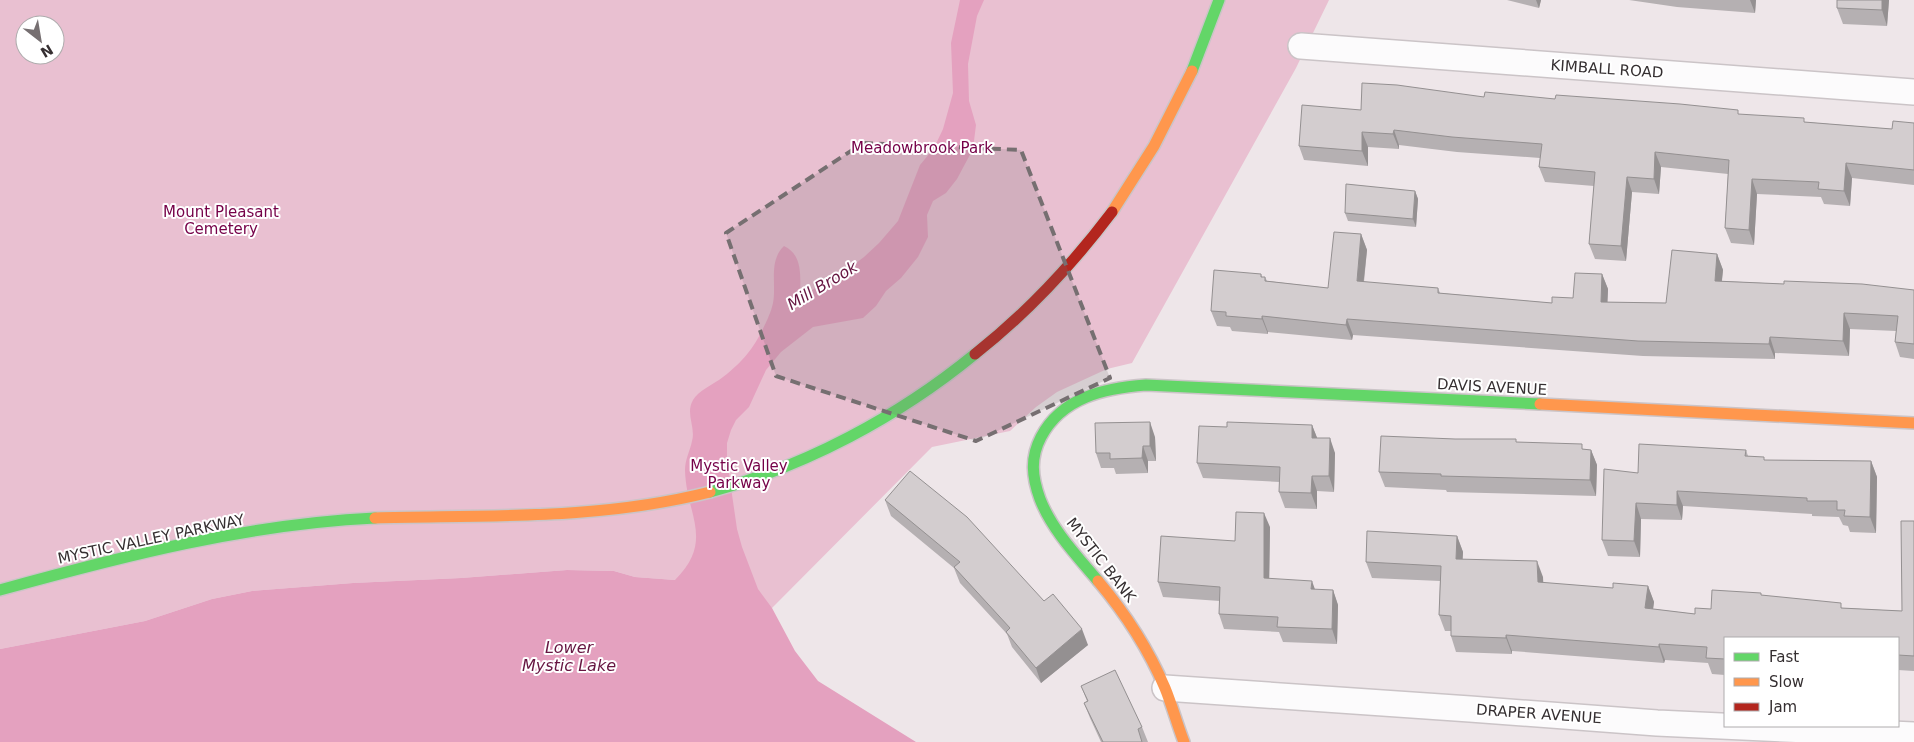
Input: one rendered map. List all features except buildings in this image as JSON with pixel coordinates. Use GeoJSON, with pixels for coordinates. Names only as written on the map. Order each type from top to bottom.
{"type":"FeatureCollection","features":[{"type":"Feature","properties":{"kind":"main road","name":"MYSTIC VALLEY PARKWAY"},"geometry":{"type":"LineString","coordinates":[[0,590],[194,542],[318,523],[399,517],[555,514],[635,507],[676,500],[748,480],[822,451],[888,416],[962,368],[1034,304],[1080,253],[1115,208],[1150,155],[1180,98],[1206,41],[1219,0]]}},
{"type":"Feature","properties":{"kind":"main road","name":"DAVIS AVENUE"},"geometry":{"type":"LineString","coordinates":[[1072,402],[1092,393],[1119,386],[1146,385],[1914,423]]}},
{"type":"Feature","properties":{"kind":"main road","name":"MYSTIC BANK"},"geometry":{"type":"LineString","coordinates":[[1072,402],[1055,416],[1042,432],[1034,449],[1032,468],[1038,491],[1045,510],[1057,531],[1124,614],[1147,651],[1165,688],[1184,742]]}},
{"type":"Feature","properties":{"kind":"street","name":"KIMBALL ROAD"},"geometry":{"type":"LineString","coordinates":[[1301,46],[1914,92]]}},
{"type":"Feature","properties":{"kind":"street","name":"DRAPER AVENUE"},"geometry":{"type":"LineString","coordinates":[[1165,688],[1658,724],[1724,727]]}},
{"type":"Feature","properties":{"kind":"street","name":"DRAPER AVENUE"},"geometry":{"type":"LineString","coordinates":[[1728,727],[1914,735]]}},
{"type":"Feature","properties":{"kind":"highlighted area"},"geometry":{"type":"Polygon","coordinates":[[[863,143],[1021,150],[1110,378],[976,441],[776,376],[726,233],[863,143]]]}},
{"type":"Feature","properties":{"kind":"green space"},"geometry":{"type":"Polygon","coordinates":[[[0,0],[1329,0],[1296,68],[1132,363],[1107,369],[1057,392],[1036,407],[1010,431],[932,447],[772,608],[722,591],[675,580],[635,577],[614,571],[567,570],[252,591],[212,599],[145,621],[0,649],[0,0]]]}},
{"type":"Feature","properties":{"kind":"water","name":"Lower Mystic Lake"},"geometry":{"type":"Polygon","coordinates":[[[960,0],[984,0],[977,16],[968,64],[969,101],[976,125],[973,149],[957,179],[946,193],[933,201],[927,215],[928,237],[918,257],[901,278],[886,291],[876,306],[863,318],[813,327],[781,352],[766,370],[749,407],[736,420],[727,443],[727,460],[737,529],[742,547],[758,589],[772,608],[795,651],[818,681],[916,742],[0,742],[0,649],[145,621],[212,599],[252,591],[567,570],[614,571],[635,577],[675,580],[687,566],[694,552],[696,539],[686,486],[685,470],[693,436],[690,410],[693,400],[738,364],[750,351],[759,336],[774,300],[774,267],[779,252],[784,246],[791,250],[798,262],[801,298],[844,272],[864,257],[898,221],[920,165],[934,148],[943,129],[953,93],[951,43],[960,0]]]}},
{"type":"Feature","properties":{"kind":"traffic: fast"},"geometry":{"type":"LineString","coordinates":[[1192,71],[1219,0]]}},
{"type":"Feature","properties":{"kind":"traffic: fast"},"geometry":{"type":"LineString","coordinates":[[710,492],[781,468],[816,454],[850,437],[915,398],[975,354]]}},
{"type":"Feature","properties":{"kind":"traffic: fast"},"geometry":{"type":"LineString","coordinates":[[1098,581],[1051,521],[1037,491],[1033,468],[1037,445],[1050,423],[1060,412],[1086,397],[1100,392],[1146,385],[1540,404]]}},
{"type":"Feature","properties":{"kind":"traffic: fast"},"geometry":{"type":"LineString","coordinates":[[0,590],[92,565],[233,534],[327,521],[375,518]]}},
{"type":"Feature","properties":{"kind":"traffic: slow"},"geometry":{"type":"LineString","coordinates":[[1112,212],[1154,146],[1192,71]]}},
{"type":"Feature","properties":{"kind":"traffic: slow"},"geometry":{"type":"LineString","coordinates":[[1540,404],[1914,423]]}},
{"type":"Feature","properties":{"kind":"traffic: slow"},"geometry":{"type":"LineString","coordinates":[[375,518],[501,516],[585,512],[669,501],[710,492]]}},
{"type":"Feature","properties":{"kind":"traffic: slow"},"geometry":{"type":"LineString","coordinates":[[1098,581],[1127,618],[1151,659],[1165,688],[1184,742]]}},
{"type":"Feature","properties":{"kind":"traffic: jam"},"geometry":{"type":"LineString","coordinates":[[975,354],[1013,322],[1048,288],[1112,212]]}},
{"type":"Feature","properties":{"kind":"park label","name":"Meadowbrook Park"},"geometry":{"type":"Point","coordinates":[922,148]}},
{"type":"Feature","properties":{"kind":"park label","name":"Mount Pleasant Cemetery"},"geometry":{"type":"Point","coordinates":[221,220]}},
{"type":"Feature","properties":{"kind":"park label","name":"Mystic Valley Parkway"},"geometry":{"type":"Point","coordinates":[739,474]}},
{"type":"Feature","properties":{"kind":"water label","name":"Mill Brook"},"geometry":{"type":"Point","coordinates":[822,285]}}]}
